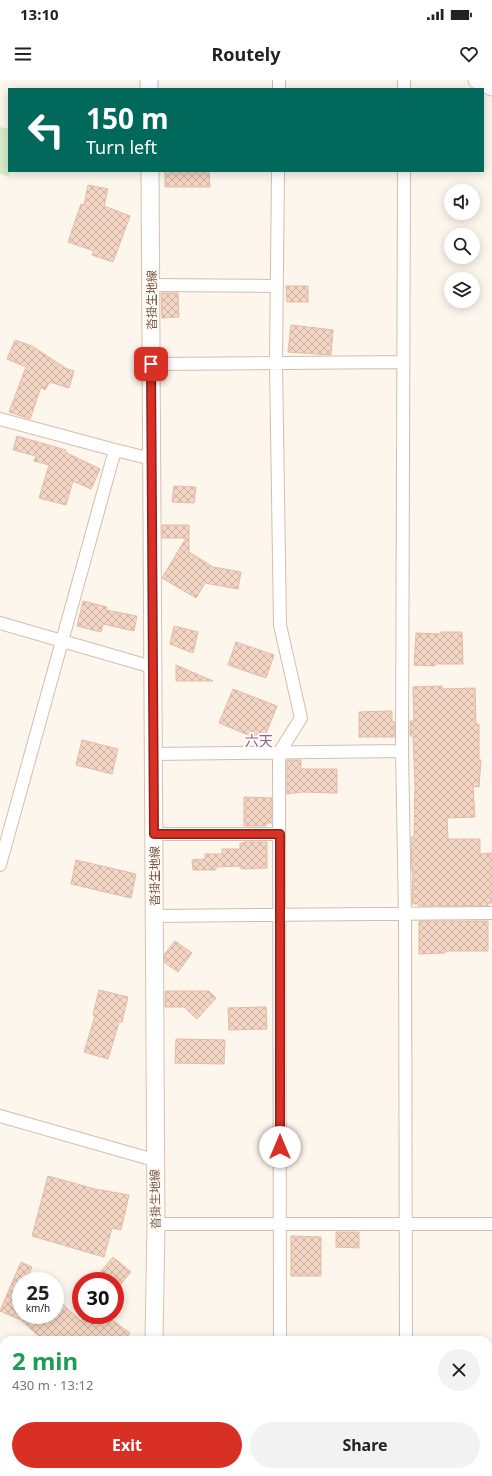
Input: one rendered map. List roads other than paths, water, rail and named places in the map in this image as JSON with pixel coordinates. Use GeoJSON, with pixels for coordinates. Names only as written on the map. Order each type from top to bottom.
{"type":"FeatureCollection","features":[{"type":"Feature","properties":{"kind":"main road"},"geometry":{"type":"LineString","coordinates":[[477,80],[492,87]]}},
{"type":"Feature","properties":{"kind":"main road","name":"沓掛生地線"},"geometry":{"type":"LineString","coordinates":[[150,172],[154,834],[154,1160],[156,1224],[154,1336]]}},
{"type":"Feature","properties":{"kind":"street"},"geometry":{"type":"LineString","coordinates":[[278,172],[276,363],[280,625],[301,718],[279,753],[280,1336]]}},
{"type":"Feature","properties":{"kind":"street"},"geometry":{"type":"LineString","coordinates":[[404,172],[402,751],[406,915],[406,1336]]}},
{"type":"Feature","properties":{"kind":"street"},"geometry":{"type":"LineString","coordinates":[[151,285],[277,286]]}},
{"type":"Feature","properties":{"kind":"street"},"geometry":{"type":"LineString","coordinates":[[151,364],[403,362]]}},
{"type":"Feature","properties":{"kind":"street"},"geometry":{"type":"LineString","coordinates":[[0,419],[152,459]]}},
{"type":"Feature","properties":{"kind":"street"},"geometry":{"type":"LineString","coordinates":[[0,865],[115,450]]}},
{"type":"Feature","properties":{"kind":"street"},"geometry":{"type":"LineString","coordinates":[[0,623],[152,667]]}},
{"type":"Feature","properties":{"kind":"street"},"geometry":{"type":"LineString","coordinates":[[153,754],[402,751]]}},
{"type":"Feature","properties":{"kind":"street"},"geometry":{"type":"LineString","coordinates":[[154,834],[280,834]]}},
{"type":"Feature","properties":{"kind":"street"},"geometry":{"type":"LineString","coordinates":[[154,916],[406,915],[492,913]]}},
{"type":"Feature","properties":{"kind":"street"},"geometry":{"type":"LineString","coordinates":[[0,1116],[154,1160]]}},
{"type":"Feature","properties":{"kind":"street"},"geometry":{"type":"LineString","coordinates":[[156,1224],[492,1224]]}},
{"type":"Feature","properties":{"kind":"district","name":"六天"},"geometry":{"type":"Point","coordinates":[259,740]}}]}
